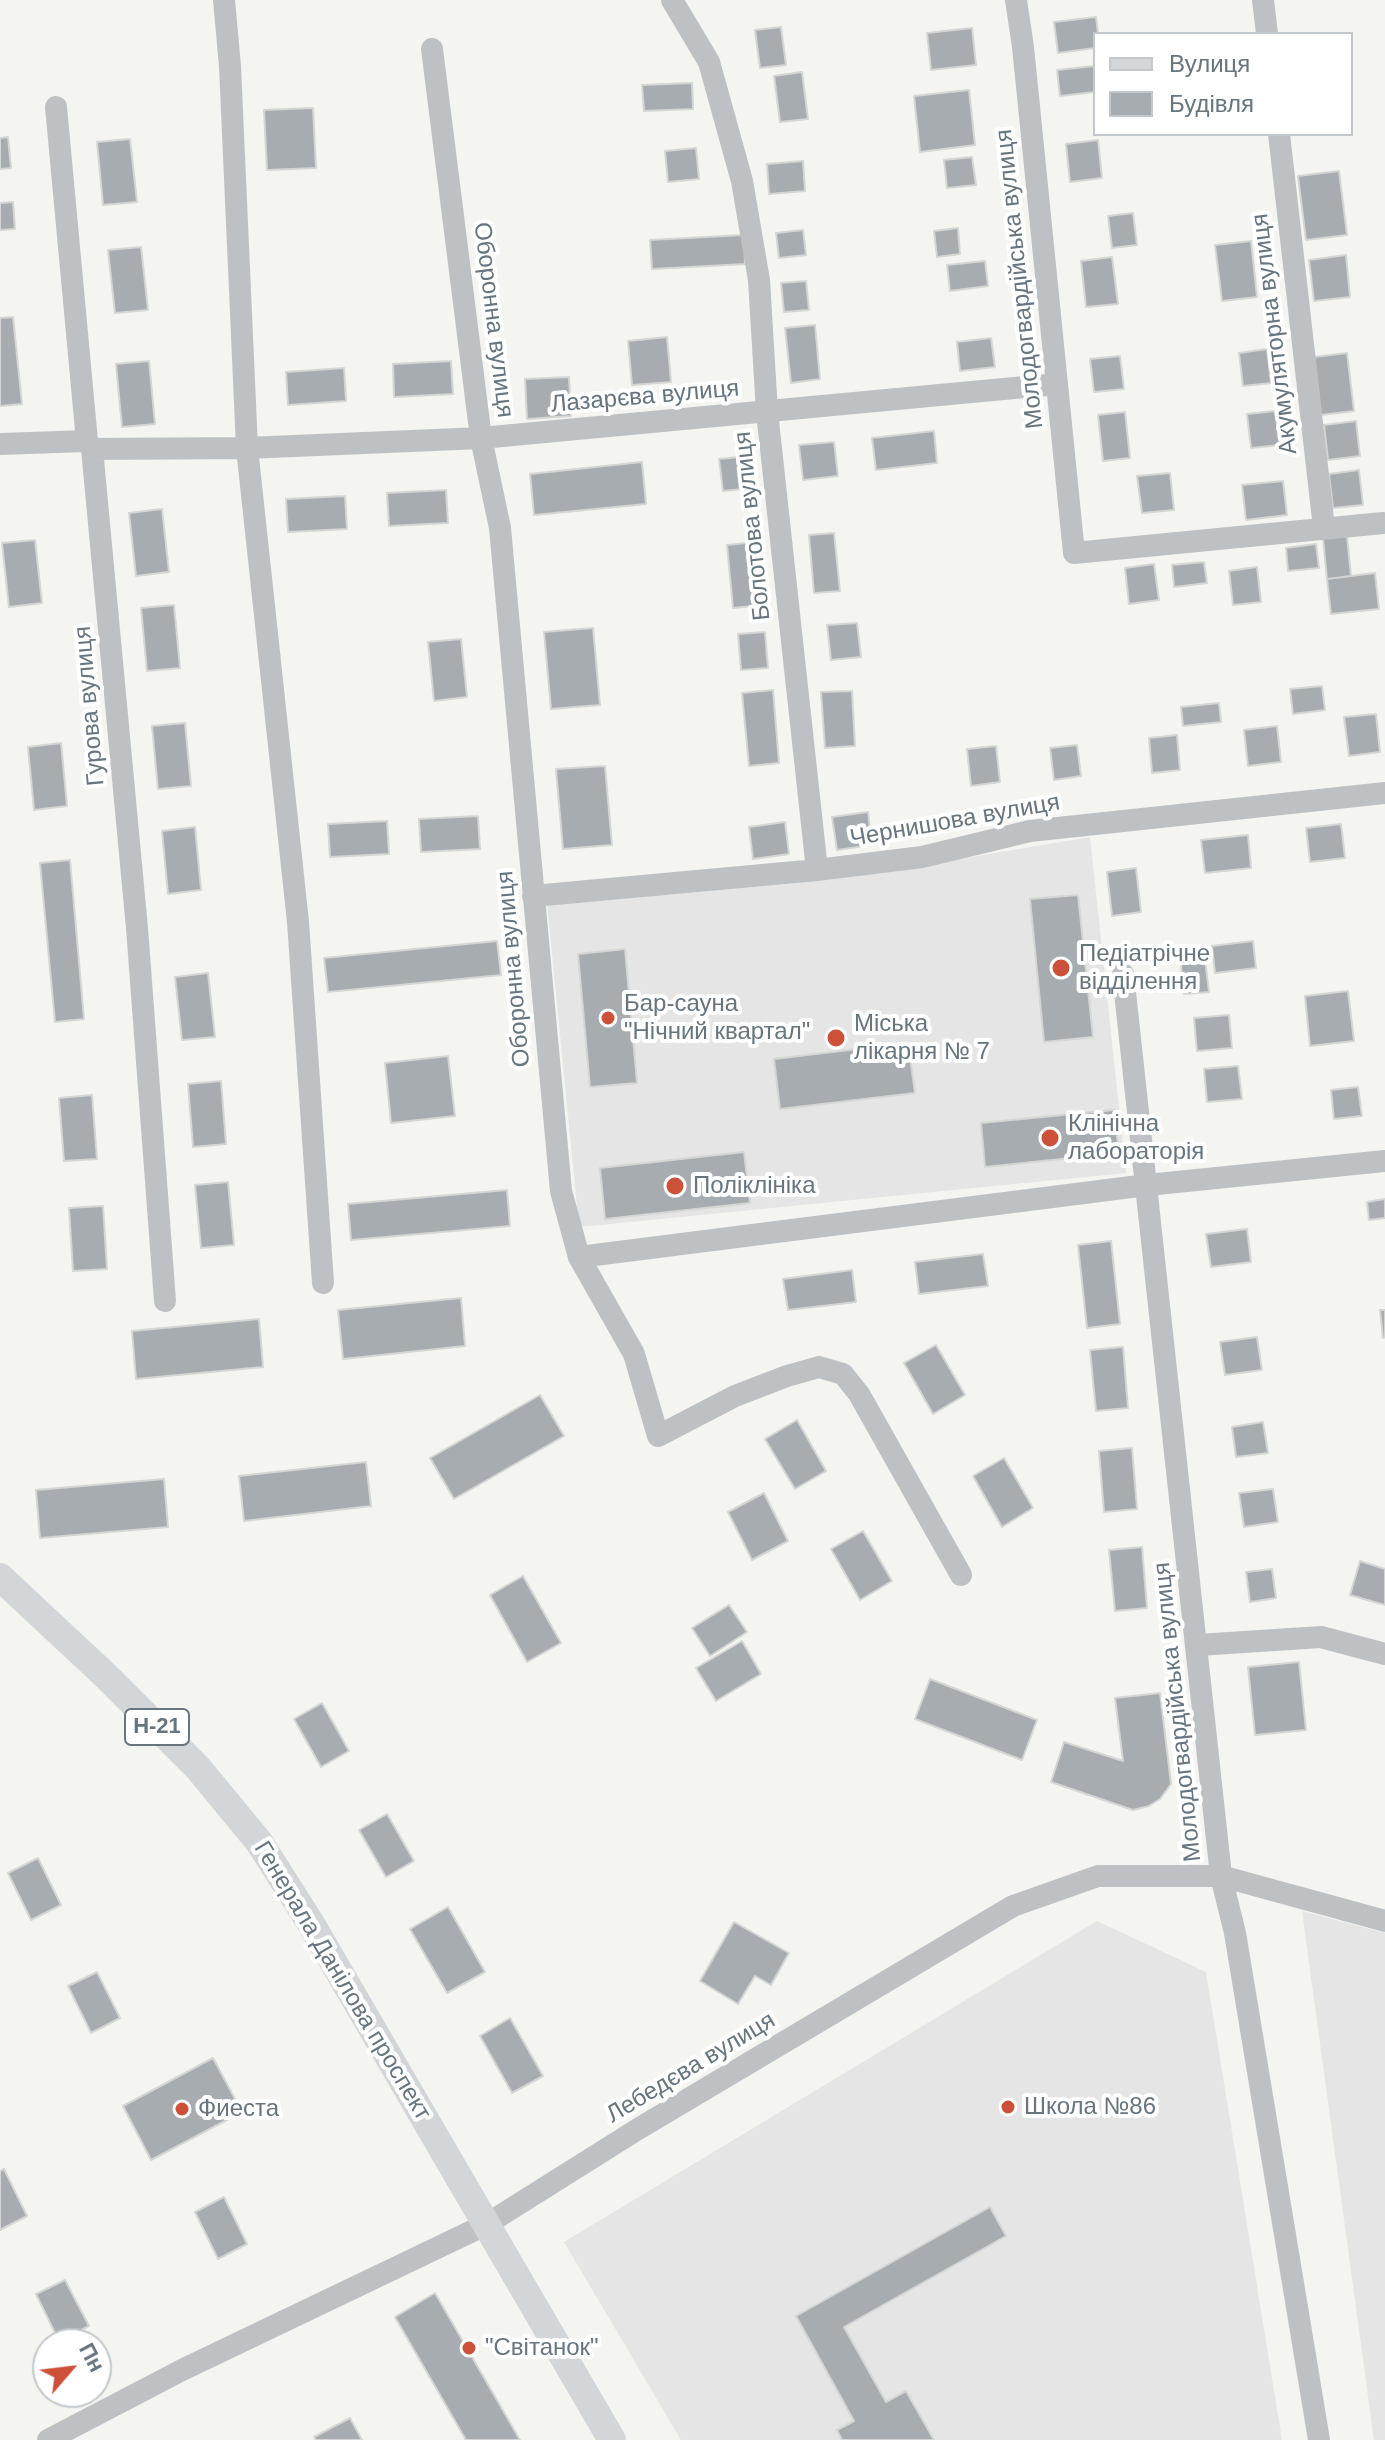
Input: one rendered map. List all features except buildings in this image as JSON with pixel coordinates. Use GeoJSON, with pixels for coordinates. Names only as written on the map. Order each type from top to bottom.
{"type":"FeatureCollection","features":[{"type":"Feature","properties":{"kind":"main road","name":"Генерала Данілова проспект"},"geometry":{"type":"LineString","coordinates":[[0,1577],[198,1768],[259,1842],[310,1922],[612,2440]]}},
{"type":"Feature","properties":{"kind":"street"},"geometry":{"type":"LineString","coordinates":[[224,0],[230,66],[247,448],[298,922],[323,1283]]}},
{"type":"Feature","properties":{"kind":"street","name":"Болотова вулиця"},"geometry":{"type":"LineString","coordinates":[[672,0],[709,62],[742,181],[759,280],[767,412],[817,870]]}},
{"type":"Feature","properties":{"kind":"street","name":"Молодогвардійська вулиця"},"geometry":{"type":"LineString","coordinates":[[1016,0],[1074,553],[1324,528]]}},
{"type":"Feature","properties":{"kind":"street"},"geometry":{"type":"LineString","coordinates":[[1263,0],[1267,32]]}},
{"type":"Feature","properties":{"kind":"street","name":"Оборонна вулиця"},"geometry":{"type":"LineString","coordinates":[[432,49],[481,438],[500,528],[561,1191],[579,1257],[634,1354],[658,1436],[735,1396],[787,1376],[819,1367],[843,1374],[859,1394],[961,1575]]}},
{"type":"Feature","properties":{"kind":"street","name":"Гурова вулиця"},"geometry":{"type":"LineString","coordinates":[[56,107],[137,928],[165,1301]]}},
{"type":"Feature","properties":{"kind":"street","name":"Акумуляторна вулиця"},"geometry":{"type":"LineString","coordinates":[[1279,136],[1324,528]]}},
{"type":"Feature","properties":{"kind":"street","name":"Лазарєва вулиця"},"geometry":{"type":"LineString","coordinates":[[0,444],[247,448],[481,438],[1057,384]]}},
{"type":"Feature","properties":{"kind":"street"},"geometry":{"type":"LineString","coordinates":[[1324,528],[1383,523]]}},
{"type":"Feature","properties":{"kind":"street","name":"Чернишова вулиця"},"geometry":{"type":"LineString","coordinates":[[533,896],[817,870],[922,857],[1030,831],[1385,793]]}},
{"type":"Feature","properties":{"kind":"street","name":"Молодогвардійська вулиця"},"geometry":{"type":"LineString","coordinates":[[1123,974],[1221,1876],[1235,1933],[1319,2440]]}},
{"type":"Feature","properties":{"kind":"street"},"geometry":{"type":"LineString","coordinates":[[579,1257],[1147,1185],[1385,1161]]}},
{"type":"Feature","properties":{"kind":"street"},"geometry":{"type":"LineString","coordinates":[[1198,1645],[1321,1637],[1385,1654]]}},
{"type":"Feature","properties":{"kind":"street","name":"Лебедєва вулиця"},"geometry":{"type":"LineString","coordinates":[[48,2440],[182,2370],[487,2224],[638,2129],[1013,1906],[1098,1876],[1221,1876],[1385,1921]]}},
{"type":"Feature","properties":{"kind":"shaded area","name":"Міська лікарня № 7"},"geometry":{"type":"Polygon","coordinates":[[[1090,837],[1126,1173],[579,1227],[547,902],[930,864],[1090,837]]]}},
{"type":"Feature","properties":{"kind":"shaded area"},"geometry":{"type":"Polygon","coordinates":[[[1302,1911],[1385,1933],[1385,2440],[1374,2440],[1302,1911]]]}},
{"type":"Feature","properties":{"kind":"shaded area","name":"Школа №86"},"geometry":{"type":"Polygon","coordinates":[[[1097,1921],[1206,1972],[1282,2440],[681,2440],[564,2242],[1097,1921]]]}},
{"type":"Feature","properties":{"kind":"place","name":"Педіатрічне відділення"},"geometry":{"type":"Point","coordinates":[1061,968]}},
{"type":"Feature","properties":{"kind":"place","name":"Бар-сауна \"Нічний квартал\""},"geometry":{"type":"Point","coordinates":[608,1018]}},
{"type":"Feature","properties":{"kind":"place","name":"Міська лікарня № 7"},"geometry":{"type":"Point","coordinates":[836,1038]}},
{"type":"Feature","properties":{"kind":"place","name":"Клінічна лабораторія"},"geometry":{"type":"Point","coordinates":[1050,1138]}},
{"type":"Feature","properties":{"kind":"place","name":"Поліклініка"},"geometry":{"type":"Point","coordinates":[675,1186]}},
{"type":"Feature","properties":{"kind":"place","name":"Школа №86"},"geometry":{"type":"Point","coordinates":[1008,2107]}},
{"type":"Feature","properties":{"kind":"place","name":"Фиеста"},"geometry":{"type":"Point","coordinates":[182,2109]}},
{"type":"Feature","properties":{"kind":"place","name":"\"Світанок\""},"geometry":{"type":"Point","coordinates":[469,2348]}}]}
